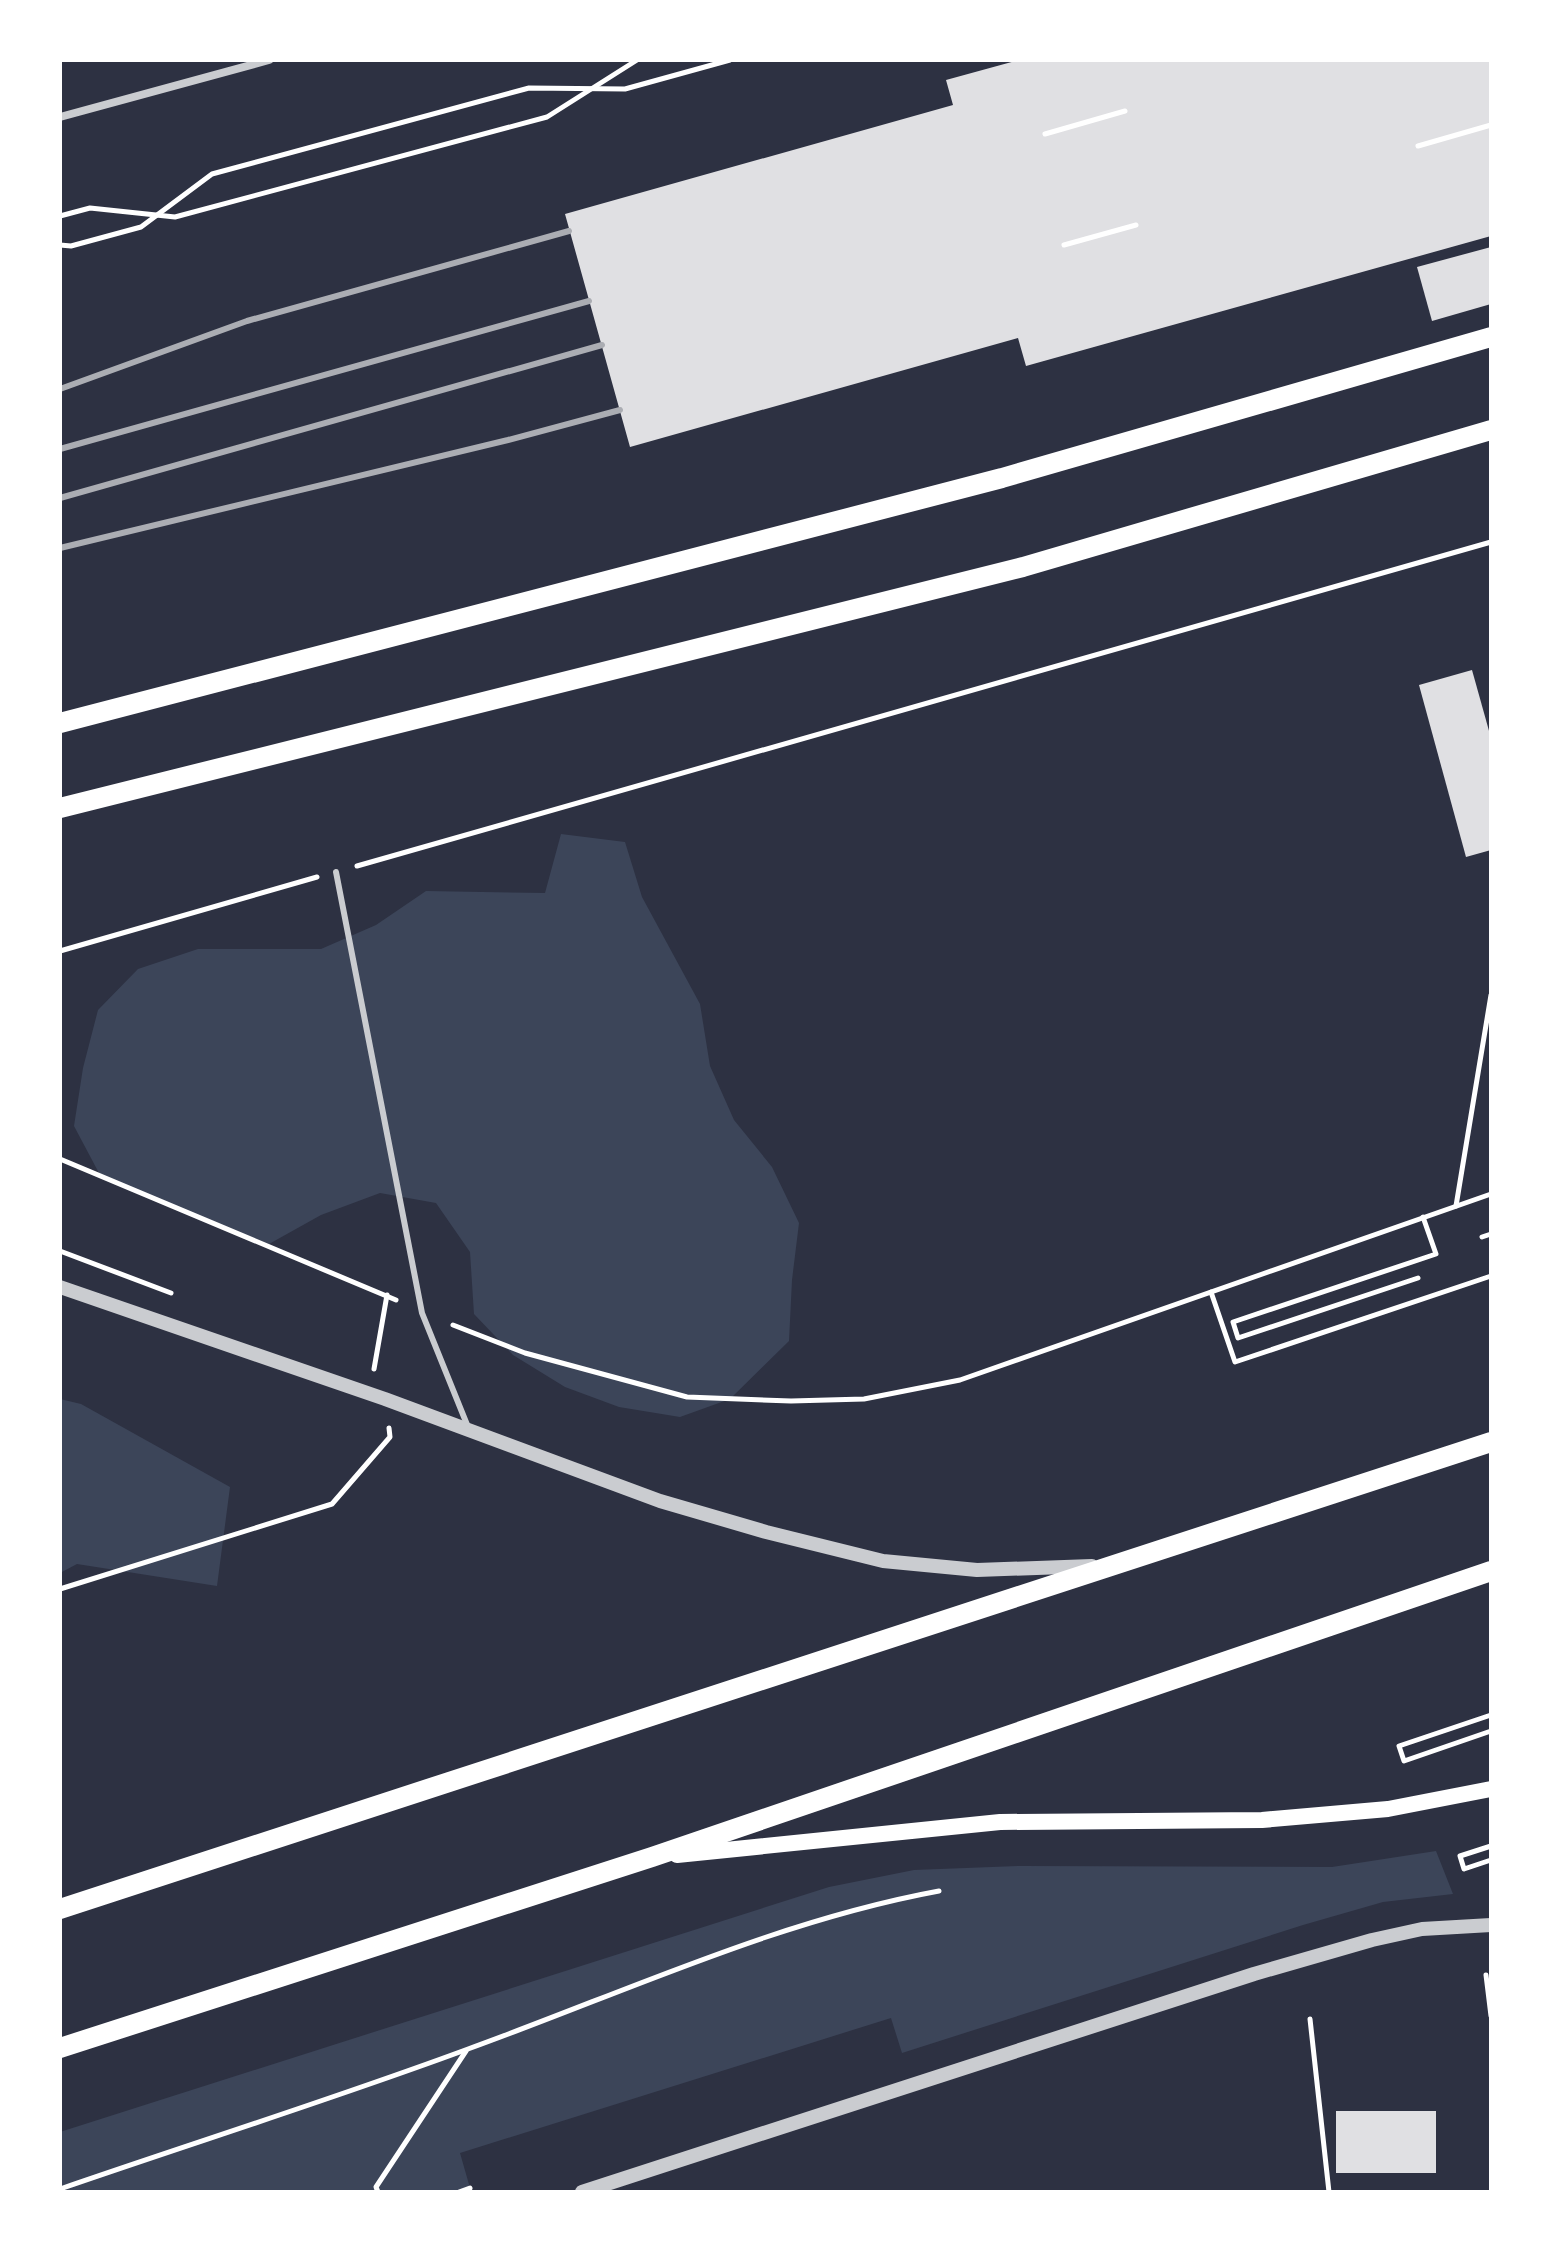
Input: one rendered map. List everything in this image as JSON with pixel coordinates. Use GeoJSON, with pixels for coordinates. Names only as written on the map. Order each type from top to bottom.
{"type":"FeatureCollection","features":[{"type":"Feature","properties":{"kind":"main road"},"geometry":{"type":"LineString","coordinates":[[60,723],[1002,478],[1491,337]]}},
{"type":"Feature","properties":{"kind":"main road"},"geometry":{"type":"LineString","coordinates":[[60,808],[1023,567],[1491,430]]}},
{"type":"Feature","properties":{"kind":"main road"},"geometry":{"type":"LineString","coordinates":[[60,1909],[1491,1442]]}},
{"type":"Feature","properties":{"kind":"main road"},"geometry":{"type":"LineString","coordinates":[[60,2048],[652,1857],[1491,1571]]}},
{"type":"Feature","properties":{"kind":"main road"},"geometry":{"type":"LineString","coordinates":[[652,1857],[1000,1822],[1262,1820],[1388,1809],[1491,1789]]}},
{"type":"Feature","properties":{"kind":"street"},"geometry":{"type":"LineString","coordinates":[[60,117],[269,60]]}},
{"type":"Feature","properties":{"kind":"street"},"geometry":{"type":"LineString","coordinates":[[60,1287],[385,1399],[660,1501],[766,1532],[883,1561],[977,1570],[1108,1566]]}},
{"type":"Feature","properties":{"kind":"street"},"geometry":{"type":"LineString","coordinates":[[582,2192],[1254,1974],[1422,1929],[1491,1925]]}},
{"type":"Feature","properties":{"kind":"lane"},"geometry":{"type":"LineString","coordinates":[[336,872],[422,1313],[469,1430]]}},
{"type":"Feature","properties":{"kind":"path"},"geometry":{"type":"LineString","coordinates":[[60,216],[90,208],[175,217],[547,117],[637,60]]}},
{"type":"Feature","properties":{"kind":"path"},"geometry":{"type":"LineString","coordinates":[[60,245],[71,246],[141,227],[212,174],[529,88],[625,89],[730,60]]}},
{"type":"Feature","properties":{"kind":"path"},"geometry":{"type":"LineString","coordinates":[[1045,134],[1125,111]]}},
{"type":"Feature","properties":{"kind":"path"},"geometry":{"type":"LineString","coordinates":[[1418,146],[1491,125]]}},
{"type":"Feature","properties":{"kind":"path"},"geometry":{"type":"LineString","coordinates":[[1064,245],[1136,225]]}},
{"type":"Feature","properties":{"kind":"path"},"geometry":{"type":"LineString","coordinates":[[60,951],[1491,542]]}},
{"type":"Feature","properties":{"kind":"path"},"geometry":{"type":"LineString","coordinates":[[1456,1206],[1491,995]]}},
{"type":"Feature","properties":{"kind":"path"},"geometry":{"type":"LineString","coordinates":[[60,1159],[387,1295],[422,1313],[525,1353],[687,1397],[791,1401],[864,1399],[960,1380],[1491,1194]]}},
{"type":"Feature","properties":{"kind":"path"},"geometry":{"type":"LineString","coordinates":[[1418,1278],[1238,1338],[1233,1322],[1436,1254],[1423,1217]]}},
{"type":"Feature","properties":{"kind":"path"},"geometry":{"type":"LineString","coordinates":[[1482,1237],[1491,1234]]}},
{"type":"Feature","properties":{"kind":"path"},"geometry":{"type":"LineString","coordinates":[[1211,1292],[1235,1362],[1491,1276]]}},
{"type":"Feature","properties":{"kind":"path"},"geometry":{"type":"LineString","coordinates":[[60,1589],[332,1504],[390,1437],[385,1399],[374,1370],[387,1295]]}},
{"type":"Feature","properties":{"kind":"path"},"geometry":{"type":"LineString","coordinates":[[1491,1715],[1399,1746],[1404,1761],[1491,1731]]}},
{"type":"Feature","properties":{"kind":"path"},"geometry":{"type":"LineString","coordinates":[[1491,1846],[1460,1856],[1464,1869],[1491,1860]]}},
{"type":"Feature","properties":{"kind":"path"},"geometry":{"type":"LineString","coordinates":[[60,2189],[466,2050],[806,1923],[882,1902],[939,1891]]}},
{"type":"Feature","properties":{"kind":"path"},"geometry":{"type":"LineString","coordinates":[[1486,1975],[1491,2016]]}},
{"type":"Feature","properties":{"kind":"path"},"geometry":{"type":"LineString","coordinates":[[1310,2019],[1329,2192]]}},
{"type":"Feature","properties":{"kind":"path"},"geometry":{"type":"LineString","coordinates":[[378,2192],[376,2187],[466,2050]]}},
{"type":"Feature","properties":{"kind":"path"},"geometry":{"type":"LineString","coordinates":[[459,2192],[470,2188]]}},
{"type":"Feature","properties":{"kind":"shaded area"},"geometry":{"type":"Polygon","coordinates":[[[561,834],[625,842],[642,897],[700,1004],[710,1066],[734,1120],[772,1167],[799,1223],[789,1341],[730,1399],[680,1417],[619,1407],[565,1387],[513,1355],[474,1314],[470,1252],[436,1203],[380,1193],[321,1215],[269,1244],[100,1175],[74,1126],[83,1068],[98,1010],[138,969],[198,949],[321,949],[376,925],[426,891],[545,893],[561,834]]]}},
{"type":"Feature","properties":{"kind":"shaded area"},"geometry":{"type":"Polygon","coordinates":[[[60,1399],[81,1404],[230,1487],[217,1586],[77,1564],[60,1573],[60,1399]]]}},
{"type":"Feature","properties":{"kind":"shaded area"},"geometry":{"type":"Polygon","coordinates":[[[1436,1851],[1453,1894],[1383,1902],[1303,1925],[902,2053],[891,2018],[460,2153],[470,2188],[459,2192],[60,2192],[60,2132],[829,1887],[914,1870],[1019,1866],[1332,1867],[1436,1851]]]}},
{"type":"Feature","properties":{"kind":"building"},"geometry":{"type":"Polygon","coordinates":[[[1019,60],[1491,60],[1491,236],[1026,366],[1018,338],[630,447],[565,214],[953,105],[946,80],[1019,60]]]}},
{"type":"Feature","properties":{"kind":"building"},"geometry":{"type":"Polygon","coordinates":[[[1491,247],[1491,304],[1432,321],[1417,267],[1491,247]]]}},
{"type":"Feature","properties":{"kind":"building"},"geometry":{"type":"Polygon","coordinates":[[[1472,670],[1491,738],[1491,850],[1466,857],[1419,685],[1472,670]]]}},
{"type":"Feature","properties":{"kind":"building"},"geometry":{"type":"Polygon","coordinates":[[[1336,2111],[1436,2111],[1436,2173],[1336,2173],[1336,2111]]]}},
{"type":"Feature","properties":{"kind":"railway"},"geometry":{"type":"LineString","coordinates":[[60,389],[247,321],[569,231]]}},
{"type":"Feature","properties":{"kind":"railway"},"geometry":{"type":"LineString","coordinates":[[60,449],[589,301]]}},
{"type":"Feature","properties":{"kind":"railway"},"geometry":{"type":"LineString","coordinates":[[60,498],[602,345]]}},
{"type":"Feature","properties":{"kind":"railway"},"geometry":{"type":"LineString","coordinates":[[60,548],[620,410]]}}]}
